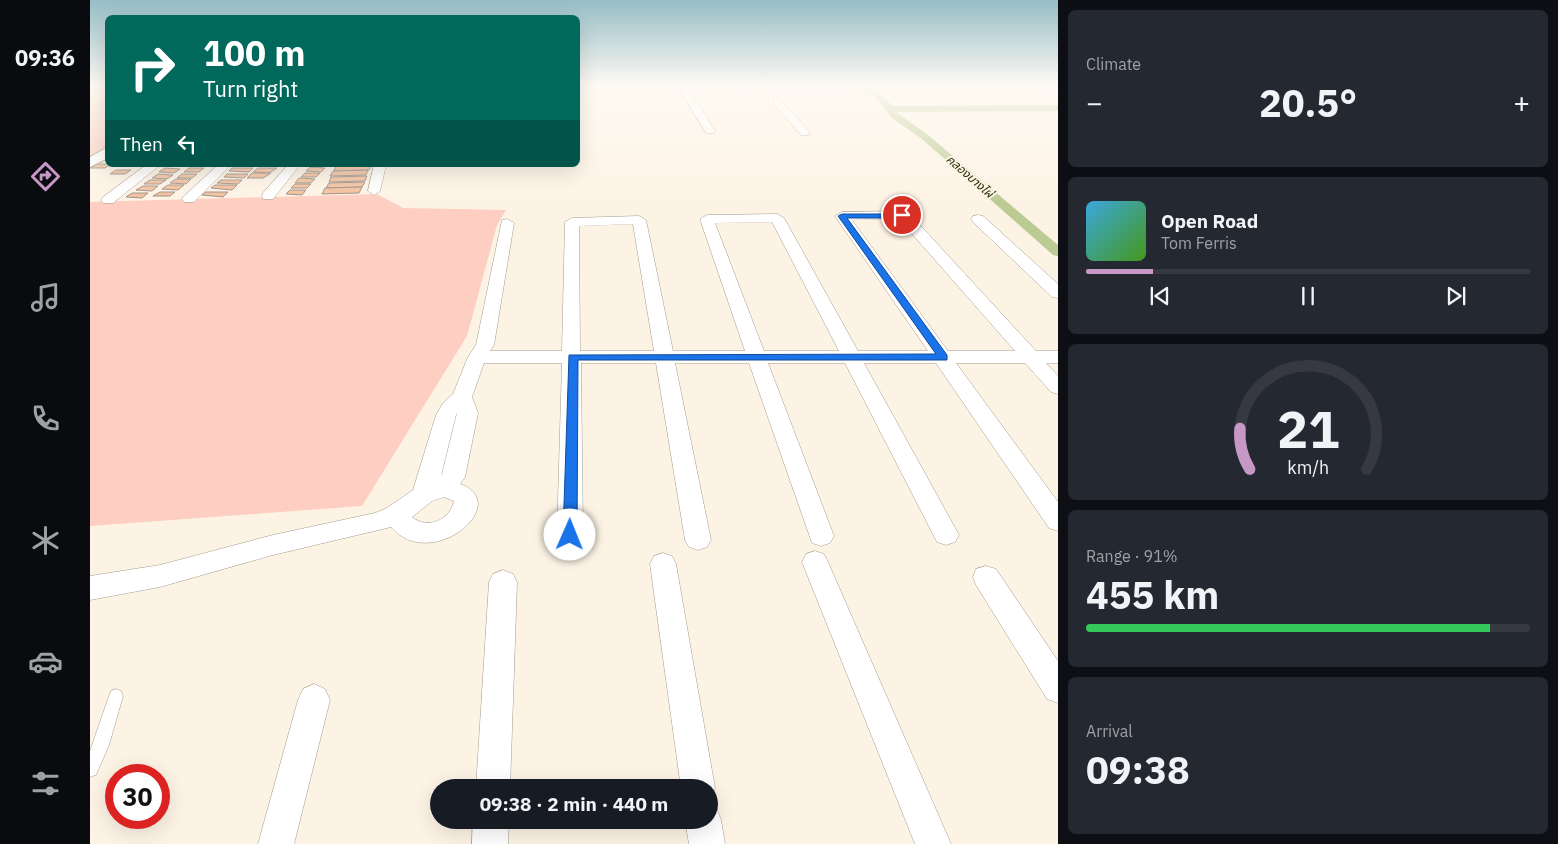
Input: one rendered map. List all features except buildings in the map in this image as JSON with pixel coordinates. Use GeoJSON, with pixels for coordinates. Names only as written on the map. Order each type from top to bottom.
{"type":"FeatureCollection","features":[{"type":"Feature","properties":{"kind":"street"},"geometry":{"type":"LineString","coordinates":[[707,124],[710,131]]}},
{"type":"Feature","properties":{"kind":"street"},"geometry":{"type":"LineString","coordinates":[[797,124],[806,133]]}},
{"type":"Feature","properties":{"kind":"street"},"geometry":{"type":"LineString","coordinates":[[90,163],[105,153]]}},
{"type":"Feature","properties":{"kind":"street"},"geometry":{"type":"LineString","coordinates":[[108,200],[151,167]]}},
{"type":"Feature","properties":{"kind":"street"},"geometry":{"type":"LineString","coordinates":[[189,198],[223,167]]}},
{"type":"Feature","properties":{"kind":"street"},"geometry":{"type":"LineString","coordinates":[[268,196],[292,167]]}},
{"type":"Feature","properties":{"kind":"street"},"geometry":{"type":"LineString","coordinates":[[374,191],[380,167]]}},
{"type":"Feature","properties":{"kind":"street"},"geometry":{"type":"LineString","coordinates":[[1058,388],[902,215],[842,216],[1058,521]]}},
{"type":"Feature","properties":{"kind":"street"},"geometry":{"type":"LineString","coordinates":[[933,844],[818,549],[758,358],[708,220],[777,218],[946,535]]}},
{"type":"Feature","properties":{"kind":"street"},"geometry":{"type":"LineString","coordinates":[[978,219],[1058,293]]}},
{"type":"Feature","properties":{"kind":"street"},"geometry":{"type":"LineString","coordinates":[[570,535],[572,222],[639,220],[698,540]]}},
{"type":"Feature","properties":{"kind":"street"},"geometry":{"type":"LineString","coordinates":[[90,588],[160,576],[273,545],[377,522],[396,515],[432,488],[446,416],[450,408],[462,397],[477,357],[485,345],[506,223]]}},
{"type":"Feature","properties":{"kind":"street"},"geometry":{"type":"LineString","coordinates":[[477,357],[1058,357]]}},
{"type":"Feature","properties":{"kind":"street"},"geometry":{"type":"LineString","coordinates":[[396,515],[406,526],[427,532],[440,532],[455,525],[464,515],[466,500],[462,494],[432,488]]}},
{"type":"Feature","properties":{"kind":"street"},"geometry":{"type":"LineString","coordinates":[[663,564],[697,779]]}},
{"type":"Feature","properties":{"kind":"street"},"geometry":{"type":"LineString","coordinates":[[986,577],[1058,688]]}},
{"type":"Feature","properties":{"kind":"street"},"geometry":{"type":"LineString","coordinates":[[493,779],[503,582]]}},
{"type":"Feature","properties":{"kind":"street"},"geometry":{"type":"LineString","coordinates":[[276,844],[314,700]]}},
{"type":"Feature","properties":{"kind":"street"},"geometry":{"type":"LineString","coordinates":[[490,844],[491,829]]}},
{"type":"Feature","properties":{"kind":"street"},"geometry":{"type":"LineString","coordinates":[[704,829],[707,844]]}},
{"type":"Feature","properties":{"kind":"lane"},"geometry":{"type":"LineString","coordinates":[[90,769],[101,745],[116,696]]}},
{"type":"Feature","properties":{"kind":"shaded area"},"geometry":{"type":"Polygon","coordinates":[[[90,124],[105,124],[105,148],[90,159],[90,124]]]}},
{"type":"Feature","properties":{"kind":"shaded area"},"geometry":{"type":"Polygon","coordinates":[[[377,194],[403,208],[506,210],[497,225],[467,336],[362,506],[90,526],[90,202],[377,194]]]}},
{"type":"Feature","properties":{"kind":"waterway","name":"คลองบางไผ่"},"geometry":{"type":"LineString","coordinates":[[907,124],[925,137],[1058,252]]}},
{"type":"Feature","properties":{"kind":"route"},"geometry":{"type":"LineString","coordinates":[[570,535],[572,357],[943,358],[842,216],[902,215]]}}]}
